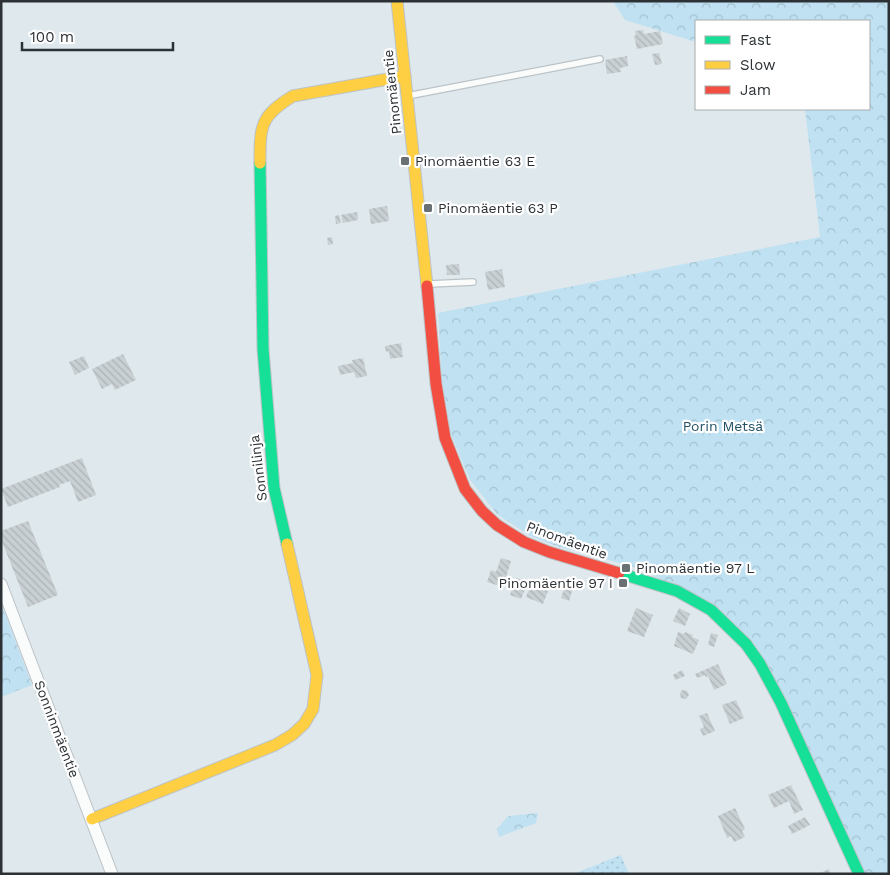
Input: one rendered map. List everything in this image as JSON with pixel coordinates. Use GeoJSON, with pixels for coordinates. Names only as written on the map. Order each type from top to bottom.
{"type":"FeatureCollection","features":[{"type":"Feature","properties":{"kind":"street","name":"Pinomäentie"},"geometry":{"type":"LineString","coordinates":[[397,1],[433,356],[445,438],[465,489],[497,525],[524,542],[549,552],[677,591],[711,610],[738,635],[760,664],[780,703],[858,874]]}},
{"type":"Feature","properties":{"kind":"street","name":"Sonnilinja"},"geometry":{"type":"LineString","coordinates":[[92,819],[275,744],[292,735],[304,724],[312,709],[318,675],[274,488],[262,350],[260,142],[263,122],[278,105],[293,96],[405,76]]}},
{"type":"Feature","properties":{"kind":"street","name":"Sonninmäentie"},"geometry":{"type":"LineString","coordinates":[[1,584],[112,874]]}},
{"type":"Feature","properties":{"kind":"lane"},"geometry":{"type":"LineString","coordinates":[[408,96],[600,59]]}},
{"type":"Feature","properties":{"kind":"lane"},"geometry":{"type":"LineString","coordinates":[[427,284],[473,282]]}},
{"type":"Feature","properties":{"kind":"green space","name":"Porin Metsä"},"geometry":{"type":"Polygon","coordinates":[[[613,1],[889,1],[889,874],[866,874],[765,661],[680,588],[634,567],[556,546],[530,536],[497,514],[470,480],[451,434],[442,380],[438,313],[820,237],[805,110],[870,110],[870,20],[695,20],[695,42],[625,20],[613,1]]]}},
{"type":"Feature","properties":{"kind":"green space"},"geometry":{"type":"Polygon","coordinates":[[[1,603],[32,685],[1,697],[1,603]]]}},
{"type":"Feature","properties":{"kind":"green space"},"geometry":{"type":"Polygon","coordinates":[[[538,813],[536,823],[499,837],[497,829],[508,816],[538,813]]]}},
{"type":"Feature","properties":{"kind":"green space"},"geometry":{"type":"Polygon","coordinates":[[[621,855],[629,874],[573,874],[621,855]]]}},
{"type":"Feature","properties":{"kind":"building"},"geometry":{"type":"Polygon","coordinates":[[[643,30],[644,34],[660,31],[663,44],[637,49],[634,36],[636,35],[635,31],[643,30]]]}},
{"type":"Feature","properties":{"kind":"building"},"geometry":{"type":"Polygon","coordinates":[[[659,53],[662,64],[655,65],[652,54],[659,53]]]}},
{"type":"Feature","properties":{"kind":"building"},"geometry":{"type":"Polygon","coordinates":[[[627,56],[628,66],[620,68],[621,72],[607,74],[605,60],[627,56]]]}},
{"type":"Feature","properties":{"kind":"building"},"geometry":{"type":"Polygon","coordinates":[[[387,206],[389,221],[371,224],[369,209],[387,206]]]}},
{"type":"Feature","properties":{"kind":"building"},"geometry":{"type":"Polygon","coordinates":[[[357,212],[358,220],[343,223],[341,215],[357,212]]]}},
{"type":"Feature","properties":{"kind":"building"},"geometry":{"type":"Polygon","coordinates":[[[339,215],[341,223],[336,224],[335,216],[339,215]]]}},
{"type":"Feature","properties":{"kind":"building"},"geometry":{"type":"Polygon","coordinates":[[[332,237],[333,244],[328,245],[327,238],[332,237]]]}},
{"type":"Feature","properties":{"kind":"building"},"geometry":{"type":"Polygon","coordinates":[[[459,264],[460,275],[447,275],[446,265],[459,264]]]}},
{"type":"Feature","properties":{"kind":"building"},"geometry":{"type":"Polygon","coordinates":[[[502,269],[505,287],[488,290],[485,272],[502,269]]]}},
{"type":"Feature","properties":{"kind":"building"},"geometry":{"type":"Polygon","coordinates":[[[401,343],[403,357],[390,359],[389,351],[386,352],[385,346],[401,343]]]}},
{"type":"Feature","properties":{"kind":"building"},"geometry":{"type":"Polygon","coordinates":[[[123,354],[136,380],[115,390],[112,384],[102,389],[92,369],[123,354]]]}},
{"type":"Feature","properties":{"kind":"building"},"geometry":{"type":"Polygon","coordinates":[[[84,356],[89,368],[75,375],[69,362],[84,356]]]}},
{"type":"Feature","properties":{"kind":"building"},"geometry":{"type":"Polygon","coordinates":[[[363,358],[367,376],[356,378],[354,372],[340,375],[338,366],[353,363],[352,360],[363,358]]]}},
{"type":"Feature","properties":{"kind":"building"},"geometry":{"type":"Polygon","coordinates":[[[82,458],[96,495],[78,502],[70,481],[59,485],[60,487],[8,507],[1,489],[82,458]]]}},
{"type":"Feature","properties":{"kind":"building"},"geometry":{"type":"Polygon","coordinates":[[[28,521],[58,595],[28,607],[1,539],[1,531],[28,521]]]}},
{"type":"Feature","properties":{"kind":"building"},"geometry":{"type":"Polygon","coordinates":[[[501,558],[511,561],[503,587],[487,582],[491,570],[496,572],[501,558]]]}},
{"type":"Feature","properties":{"kind":"building"},"geometry":{"type":"Polygon","coordinates":[[[516,578],[528,582],[521,599],[510,595],[516,578]]]}},
{"type":"Feature","properties":{"kind":"building"},"geometry":{"type":"Polygon","coordinates":[[[537,583],[546,586],[544,590],[548,591],[543,604],[526,597],[531,584],[535,586],[537,583]]]}},
{"type":"Feature","properties":{"kind":"building"},"geometry":{"type":"Polygon","coordinates":[[[565,586],[573,588],[569,601],[561,598],[565,586]]]}},
{"type":"Feature","properties":{"kind":"building"},"geometry":{"type":"Polygon","coordinates":[[[636,608],[653,615],[644,637],[627,631],[636,608]]]}},
{"type":"Feature","properties":{"kind":"building"},"geometry":{"type":"Polygon","coordinates":[[[679,608],[690,614],[685,626],[673,621],[679,608]]]}},
{"type":"Feature","properties":{"kind":"building"},"geometry":{"type":"Polygon","coordinates":[[[678,632],[693,635],[692,637],[699,640],[693,654],[674,646],[678,632]]]}},
{"type":"Feature","properties":{"kind":"building"},"geometry":{"type":"Polygon","coordinates":[[[711,633],[718,635],[714,647],[708,645],[711,633]]]}},
{"type":"Feature","properties":{"kind":"building"},"geometry":{"type":"Polygon","coordinates":[[[718,664],[727,684],[714,690],[708,676],[706,677],[705,675],[697,678],[695,674],[718,664]]]}},
{"type":"Feature","properties":{"kind":"building"},"geometry":{"type":"Polygon","coordinates":[[[682,670],[685,676],[675,680],[673,675],[682,670]]]}},
{"type":"Feature","properties":{"kind":"building"},"geometry":{"type":"Polygon","coordinates":[[[682,690],[687,691],[689,695],[686,699],[681,698],[680,693],[682,690]]]}},
{"type":"Feature","properties":{"kind":"building"},"geometry":{"type":"Polygon","coordinates":[[[736,700],[744,718],[730,724],[722,705],[736,700]]]}},
{"type":"Feature","properties":{"kind":"building"},"geometry":{"type":"Polygon","coordinates":[[[707,713],[715,731],[703,736],[700,729],[704,727],[699,716],[707,713]]]}},
{"type":"Feature","properties":{"kind":"building"},"geometry":{"type":"Polygon","coordinates":[[[791,785],[803,810],[794,814],[789,801],[774,808],[768,795],[791,785]]]}},
{"type":"Feature","properties":{"kind":"building"},"geometry":{"type":"Polygon","coordinates":[[[735,808],[745,829],[742,831],[745,837],[734,842],[731,836],[727,838],[718,816],[735,808]]]}},
{"type":"Feature","properties":{"kind":"building"},"geometry":{"type":"Polygon","coordinates":[[[805,817],[810,825],[792,834],[788,826],[805,817]]]}},
{"type":"Feature","properties":{"kind":"building"},"geometry":{"type":"Polygon","coordinates":[[[829,869],[831,874],[818,874],[829,869]]]}},
{"type":"Feature","properties":{"kind":"traffic: fast"},"geometry":{"type":"LineString","coordinates":[[260,163],[263,349],[274,488],[287,544]]}},
{"type":"Feature","properties":{"kind":"traffic: fast"},"geometry":{"type":"LineString","coordinates":[[619,573],[677,591],[711,610],[746,644],[760,664],[781,703],[859,874]]}},
{"type":"Feature","properties":{"kind":"traffic: slow"},"geometry":{"type":"LineString","coordinates":[[397,1],[427,286]]}},
{"type":"Feature","properties":{"kind":"traffic: slow"},"geometry":{"type":"LineString","coordinates":[[260,163],[264,123],[274,110],[293,96],[405,76]]}},
{"type":"Feature","properties":{"kind":"traffic: slow"},"geometry":{"type":"LineString","coordinates":[[92,819],[275,745],[292,735],[304,724],[313,709],[317,675],[287,544]]}},
{"type":"Feature","properties":{"kind":"traffic: jam"},"geometry":{"type":"LineString","coordinates":[[427,286],[436,384],[445,438],[465,489],[482,511],[497,525],[524,542],[549,552],[619,573]]}},
{"type":"Feature","properties":{"kind":"place","name":"Pinomäentie 63 E"},"geometry":{"type":"Point","coordinates":[405,161]}},
{"type":"Feature","properties":{"kind":"place","name":"Pinomäentie 63 P"},"geometry":{"type":"Point","coordinates":[428,208]}},
{"type":"Feature","properties":{"kind":"place","name":"Pinomäentie 97 L"},"geometry":{"type":"Point","coordinates":[626,568]}},
{"type":"Feature","properties":{"kind":"place","name":"Pinomäentie 97 I"},"geometry":{"type":"Point","coordinates":[623,583]}}]}
